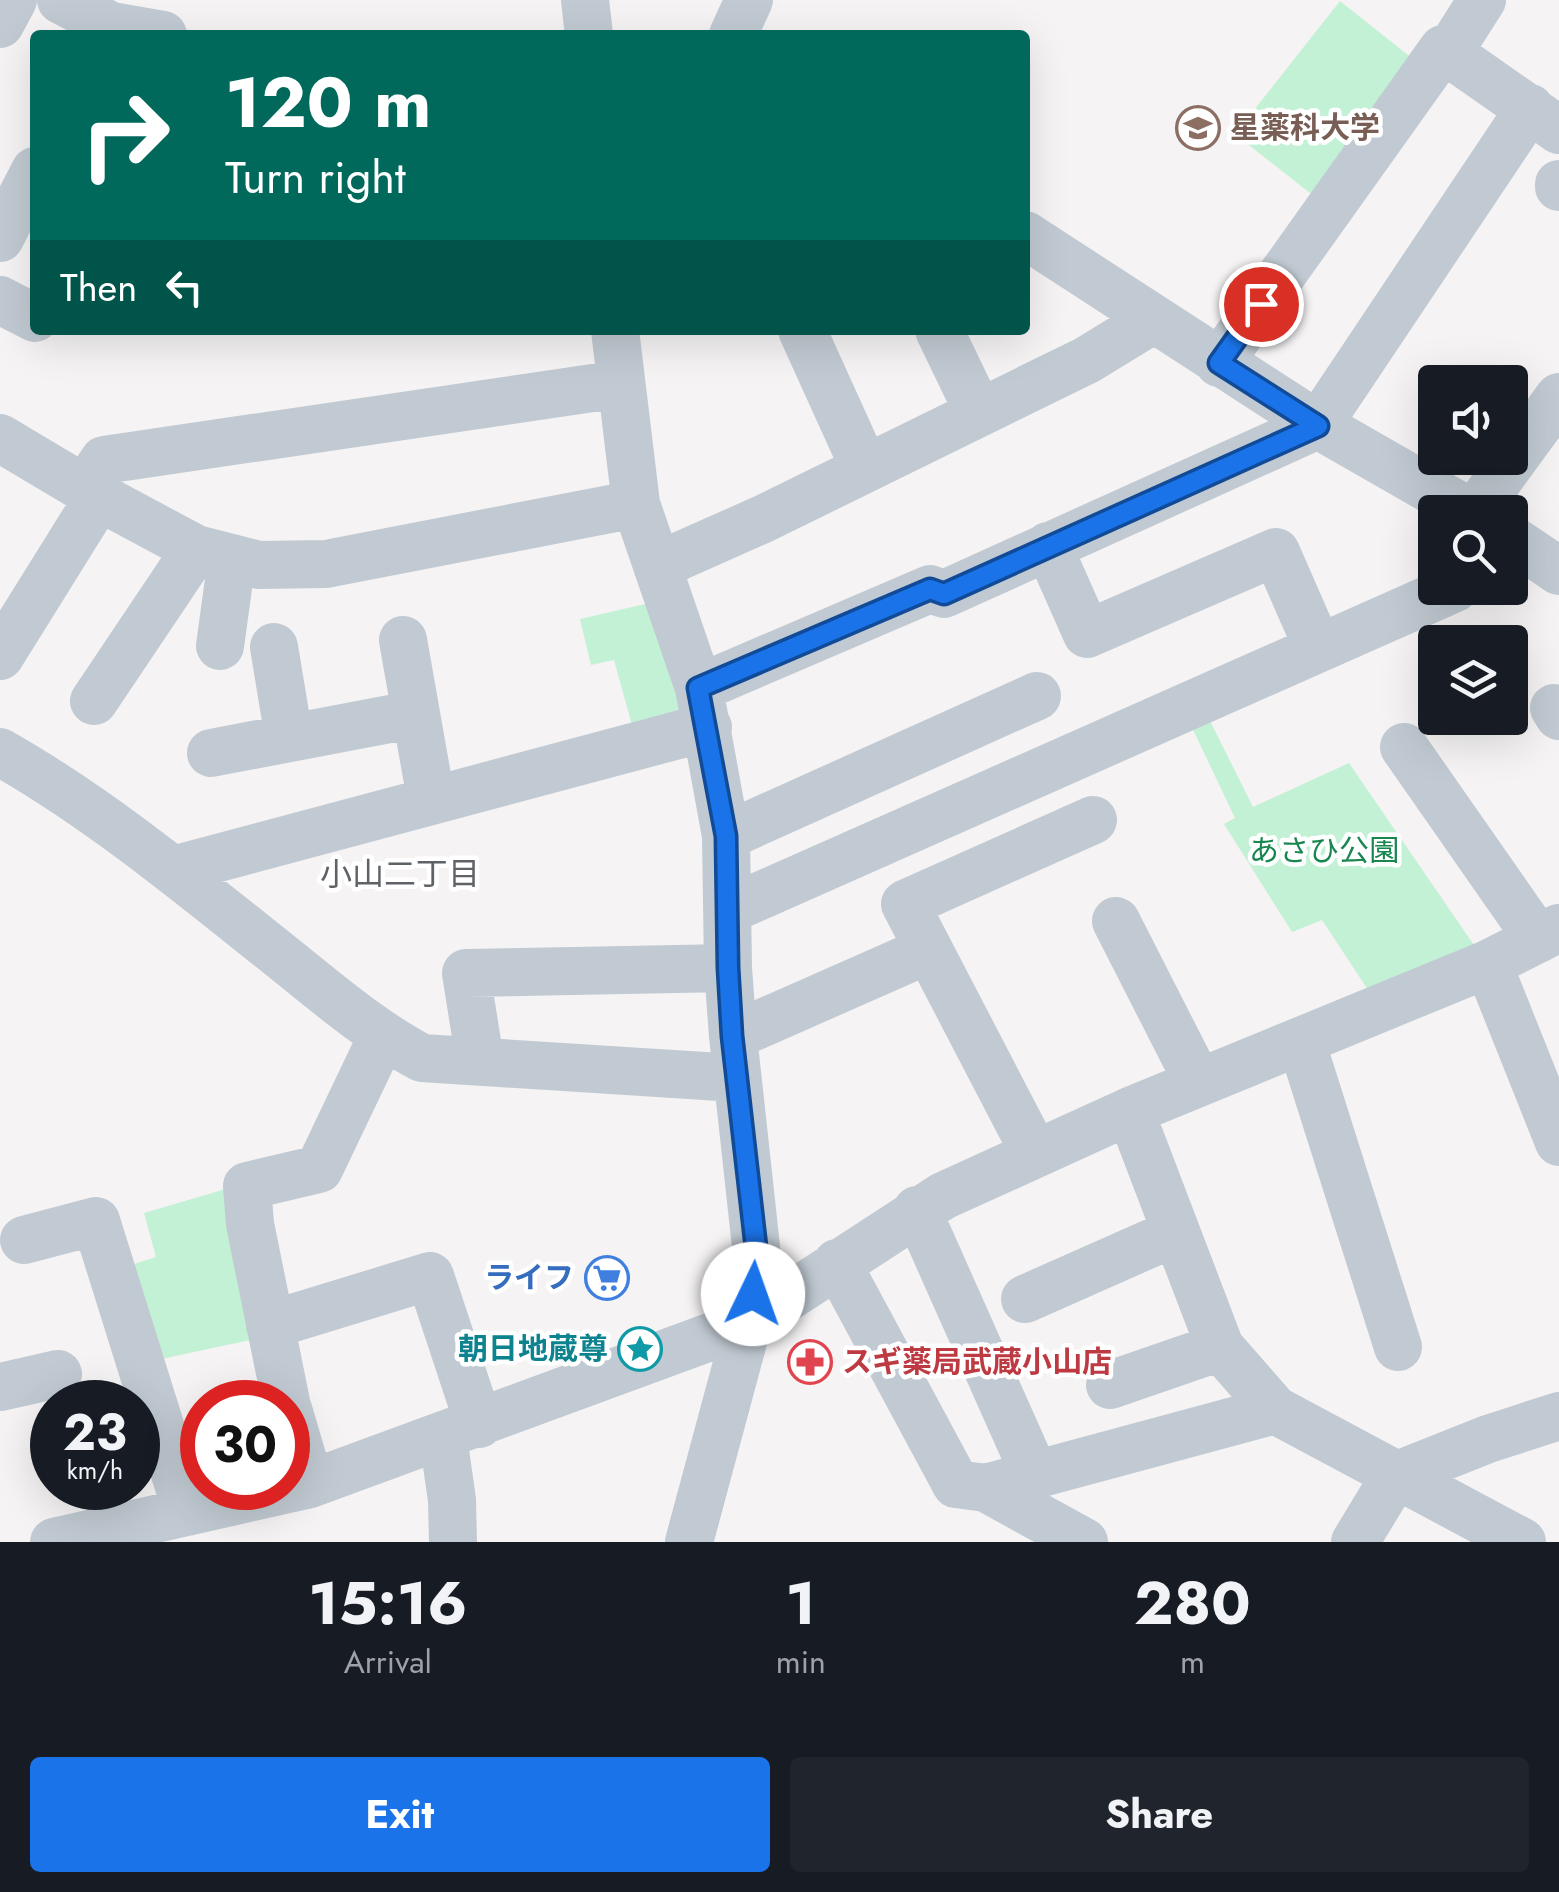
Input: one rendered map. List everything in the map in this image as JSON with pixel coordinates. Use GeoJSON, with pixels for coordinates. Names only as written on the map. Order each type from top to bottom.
{"type":"FeatureCollection","features":[{"type":"Feature","properties":{"kind":"street"},"geometry":{"type":"LineString","coordinates":[[0,24],[12,0]]}},
{"type":"Feature","properties":{"kind":"street"},"geometry":{"type":"LineString","coordinates":[[61,0],[147,30]]}},
{"type":"Feature","properties":{"kind":"street"},"geometry":{"type":"LineString","coordinates":[[586,0],[589,30]]}},
{"type":"Feature","properties":{"kind":"street"},"geometry":{"type":"LineString","coordinates":[[735,30],[749,0]]}},
{"type":"Feature","properties":{"kind":"street"},"geometry":{"type":"LineString","coordinates":[[1449,52],[1482,0]]}},
{"type":"Feature","properties":{"kind":"street"},"geometry":{"type":"LineString","coordinates":[[173,870],[431,799],[703,708],[930,589],[944,594],[1318,426],[1544,119],[1443,49],[1219,363]]}},
{"type":"Feature","properties":{"kind":"street"},"geometry":{"type":"LineString","coordinates":[[0,238],[30,181]]}},
{"type":"Feature","properties":{"kind":"street"},"geometry":{"type":"LineString","coordinates":[[1030,237],[1318,426],[1442,495]]}},
{"type":"Feature","properties":{"kind":"street"},"geometry":{"type":"LineString","coordinates":[[0,300],[30,315]]}},
{"type":"Feature","properties":{"kind":"street"},"geometry":{"type":"LineString","coordinates":[[656,566],[1087,360],[1154,319]]}},
{"type":"Feature","properties":{"kind":"street"},"geometry":{"type":"LineString","coordinates":[[615,335],[636,504],[703,708],[726,836],[734,1057],[758,1265],[748,1323],[689,1542]]}},
{"type":"Feature","properties":{"kind":"street"},"geometry":{"type":"LineString","coordinates":[[804,335],[865,469]]}},
{"type":"Feature","properties":{"kind":"street"},"geometry":{"type":"LineString","coordinates":[[941,335],[980,413]]}},
{"type":"Feature","properties":{"kind":"street"},"geometry":{"type":"LineString","coordinates":[[0,656],[92,492],[104,460],[620,384]]}},
{"type":"Feature","properties":{"kind":"street"},"geometry":{"type":"LineString","coordinates":[[1485,495],[1559,398]]}},
{"type":"Feature","properties":{"kind":"street"},"geometry":{"type":"LineString","coordinates":[[0,438],[92,492],[214,553],[259,564],[326,564],[636,504]]}},
{"type":"Feature","properties":{"kind":"street"},"geometry":{"type":"LineString","coordinates":[[1048,546],[1086,634],[1276,552],[1318,648]]}},
{"type":"Feature","properties":{"kind":"street"},"geometry":{"type":"LineString","coordinates":[[214,553],[220,646]]}},
{"type":"Feature","properties":{"kind":"street"},"geometry":{"type":"LineString","coordinates":[[94,700],[214,553]]}},
{"type":"Feature","properties":{"kind":"street"},"geometry":{"type":"LineString","coordinates":[[728,910],[1418,604]]}},
{"type":"Feature","properties":{"kind":"street"},"geometry":{"type":"LineString","coordinates":[[403,640],[431,799]]}},
{"type":"Feature","properties":{"kind":"street"},"geometry":{"type":"LineString","coordinates":[[274,647],[289,738]]}},
{"type":"Feature","properties":{"kind":"street"},"geometry":{"type":"LineString","coordinates":[[726,836],[1037,696]]}},
{"type":"Feature","properties":{"kind":"street"},"geometry":{"type":"LineString","coordinates":[[212,753],[416,714]]}},
{"type":"Feature","properties":{"kind":"street"},"geometry":{"type":"LineString","coordinates":[[310,1484],[748,1323],[916,1210],[1034,1152],[1488,964],[1549,933],[1404,746]]}},
{"type":"Feature","properties":{"kind":"street"},"geometry":{"type":"LineString","coordinates":[[0,752],[173,870],[382,1036],[422,1058],[480,1061],[734,1057],[928,950]]}},
{"type":"Feature","properties":{"kind":"street"},"geometry":{"type":"LineString","coordinates":[[905,904],[1093,820]]}},
{"type":"Feature","properties":{"kind":"street"},"geometry":{"type":"LineString","coordinates":[[875,847],[1034,1152]]}},
{"type":"Feature","properties":{"kind":"street"},"geometry":{"type":"LineString","coordinates":[[1116,922],[1198,1082]]}},
{"type":"Feature","properties":{"kind":"street"},"geometry":{"type":"LineString","coordinates":[[1488,964],[1559,1142]]}},
{"type":"Feature","properties":{"kind":"street"},"geometry":{"type":"LineString","coordinates":[[480,1061],[466,972],[728,968]]}},
{"type":"Feature","properties":{"kind":"street"},"geometry":{"type":"LineString","coordinates":[[281,1380],[250,1224],[247,1186],[319,1169],[382,1036]]}},
{"type":"Feature","properties":{"kind":"street"},"geometry":{"type":"LineString","coordinates":[[1301,1041],[1398,1347]]}},
{"type":"Feature","properties":{"kind":"street"},"geometry":{"type":"LineString","coordinates":[[1130,1111],[1220,1346],[1275,1410],[1522,1542]]}},
{"type":"Feature","properties":{"kind":"street"},"geometry":{"type":"LineString","coordinates":[[916,1210],[1034,1473]]}},
{"type":"Feature","properties":{"kind":"street"},"geometry":{"type":"LineString","coordinates":[[24,1240],[96,1221],[188,1512]]}},
{"type":"Feature","properties":{"kind":"street"},"geometry":{"type":"LineString","coordinates":[[1025,1299],[1174,1233]]}},
{"type":"Feature","properties":{"kind":"street"},"geometry":{"type":"LineString","coordinates":[[838,1263],[956,1484],[986,1488],[1084,1542]]}},
{"type":"Feature","properties":{"kind":"street"},"geometry":{"type":"LineString","coordinates":[[270,1325],[430,1276],[461,1431],[452,1500],[454,1542]]}},
{"type":"Feature","properties":{"kind":"street"},"geometry":{"type":"LineString","coordinates":[[1110,1385],[1220,1346]]}},
{"type":"Feature","properties":{"kind":"street"},"geometry":{"type":"LineString","coordinates":[[0,1387],[58,1374]]}},
{"type":"Feature","properties":{"kind":"street"},"geometry":{"type":"LineString","coordinates":[[986,1488],[1275,1410]]}},
{"type":"Feature","properties":{"kind":"street"},"geometry":{"type":"LineString","coordinates":[[1354,1542],[1395,1476],[1559,1416]]}},
{"type":"Feature","properties":{"kind":"street"},"geometry":{"type":"LineString","coordinates":[[56,1542],[197,1510]]}},
{"type":"Feature","properties":{"kind":"green space"},"geometry":{"type":"Polygon","coordinates":[[[1340,1],[1413,59],[1315,197],[1235,134],[1340,1]]]}},
{"type":"Feature","properties":{"kind":"green space"},"geometry":{"type":"Polygon","coordinates":[[[654,602],[690,722],[635,736],[614,660],[591,665],[580,619],[654,602]]]}},
{"type":"Feature","properties":{"kind":"green space","name":"あさひ公園"},"geometry":{"type":"Polygon","coordinates":[[[1204,709],[1253,807],[1349,763],[1478,951],[1374,999],[1322,920],[1292,932],[1224,824],[1235,818],[1187,717],[1204,709]]]}},
{"type":"Feature","properties":{"kind":"green space"},"geometry":{"type":"Polygon","coordinates":[[[236,1186],[259,1338],[152,1361],[122,1268],[156,1257],[144,1213],[236,1186]]]}},
{"type":"Feature","properties":{"kind":"place","name":"星薬科大学"},"geometry":{"type":"Point","coordinates":[1198,128]}},
{"type":"Feature","properties":{"kind":"place","name":"ライフ"},"geometry":{"type":"Point","coordinates":[607,1278]}},
{"type":"Feature","properties":{"kind":"place","name":"朝日地蔵尊"},"geometry":{"type":"Point","coordinates":[640,1349]}},
{"type":"Feature","properties":{"kind":"place","name":"スギ薬局武蔵小山店"},"geometry":{"type":"Point","coordinates":[810,1362]}},
{"type":"Feature","properties":{"kind":"district","name":"小山二丁目"},"geometry":{"type":"Point","coordinates":[400,874]}},
{"type":"Feature","properties":{"kind":"route"},"geometry":{"type":"LineString","coordinates":[[753,1294],[758,1265],[732,1036],[726,836],[698,688],[930,589],[944,594],[1318,426],[1219,363],[1261,304]]}}]}
